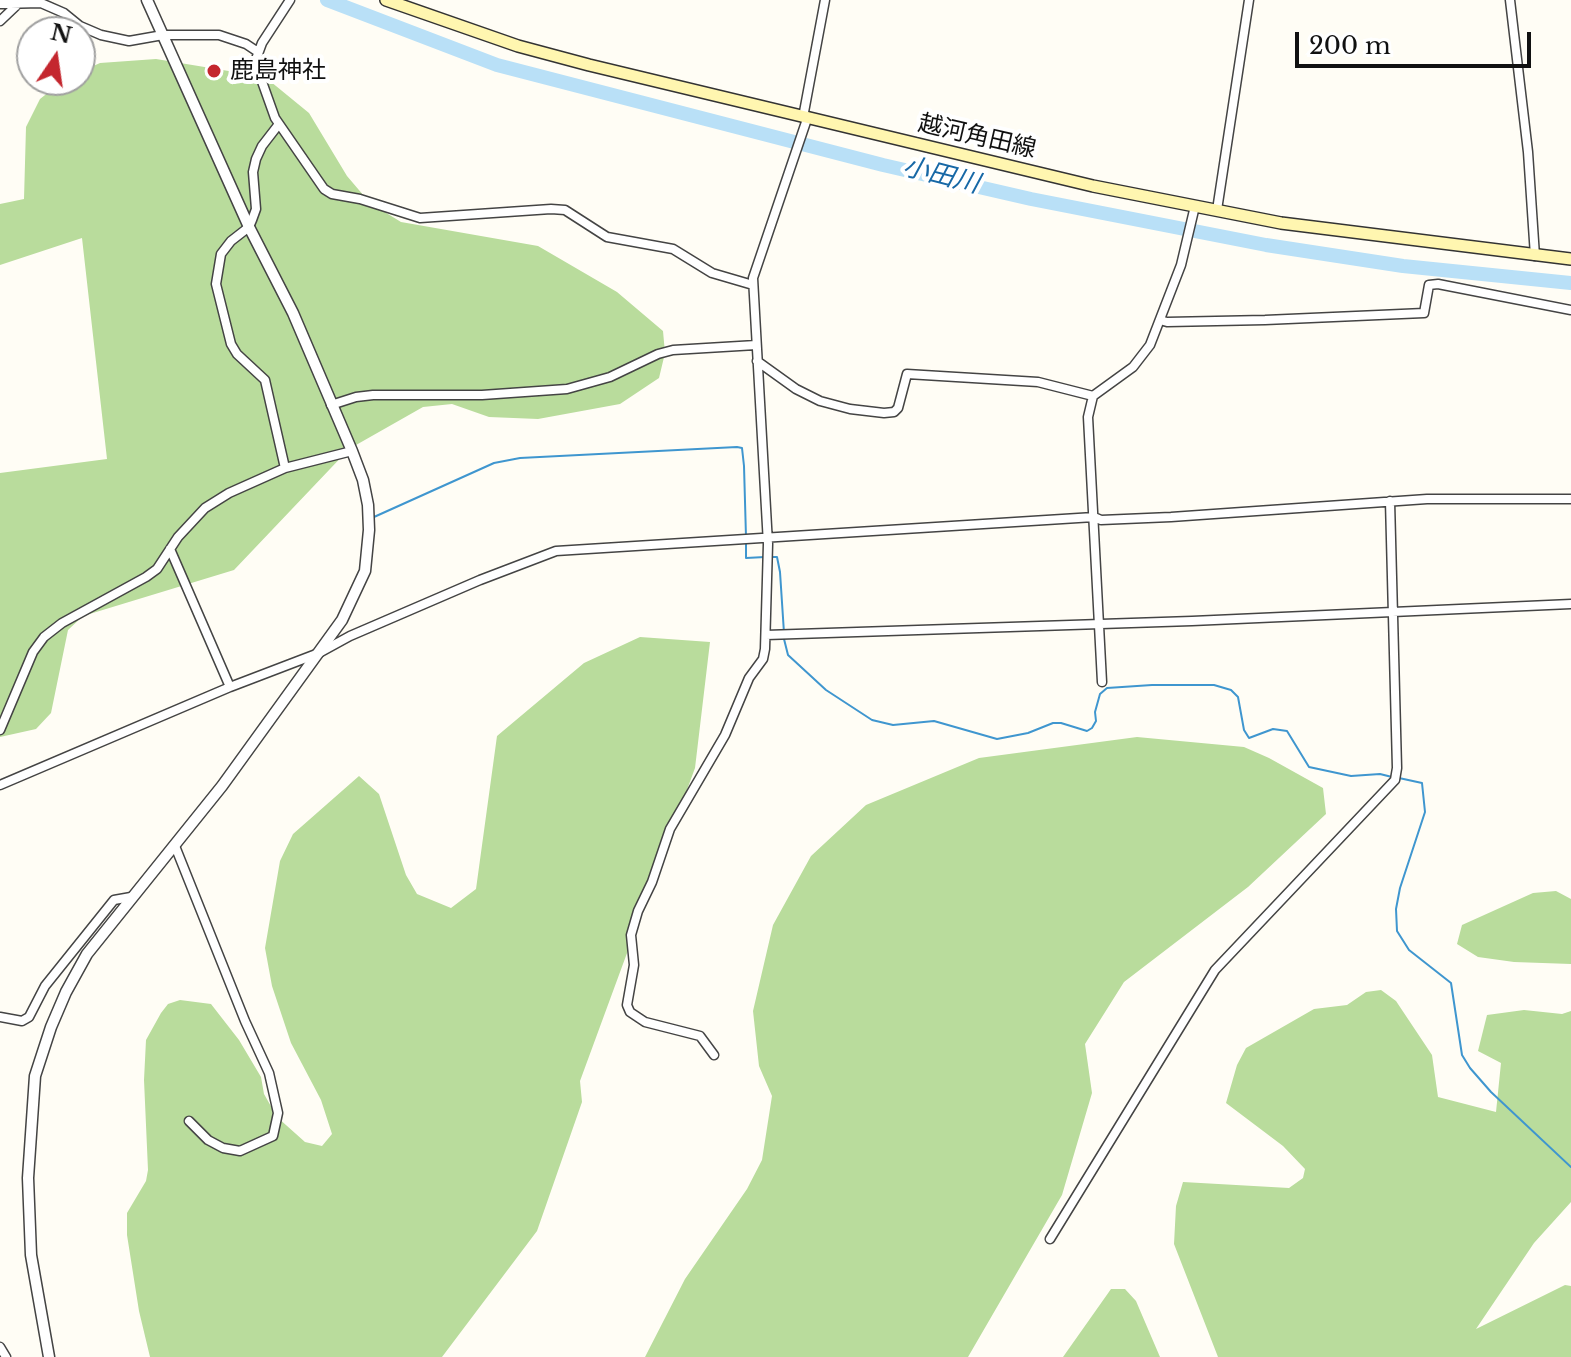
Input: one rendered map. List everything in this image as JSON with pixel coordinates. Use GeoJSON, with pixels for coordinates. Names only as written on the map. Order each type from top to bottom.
{"type":"FeatureCollection","features":[{"type":"Feature","properties":{"kind":"main road","name":"越河角田線"},"geometry":{"type":"LineString","coordinates":[[386,0],[546,54],[1093,186],[1281,223],[1571,259]]}},
{"type":"Feature","properties":{"kind":"street"},"geometry":{"type":"LineString","coordinates":[[49,1357],[28,1221],[29,1141],[35,1076],[51,1027],[87,954],[175,846],[342,620],[365,571],[369,530],[363,480],[352,451],[293,313],[249,227],[147,0]]}},
{"type":"Feature","properties":{"kind":"street"},"geometry":{"type":"LineString","coordinates":[[290,0],[255,62],[263,90],[279,124],[324,189],[332,194],[420,218],[537,209],[565,210],[607,237],[673,249],[712,273],[753,285]]}},
{"type":"Feature","properties":{"kind":"street"},"geometry":{"type":"LineString","coordinates":[[714,1055],[700,1036],[645,1022],[630,1012],[627,1005],[634,965],[631,935],[670,829],[725,735],[749,678],[763,659],[768,544],[753,285],[777,204],[800,146],[815,43],[825,0]]}},
{"type":"Feature","properties":{"kind":"street"},"geometry":{"type":"LineString","coordinates":[[1217,210],[1249,0]]}},
{"type":"Feature","properties":{"kind":"street"},"geometry":{"type":"LineString","coordinates":[[1510,0],[1528,152],[1535,256]]}},
{"type":"Feature","properties":{"kind":"street"},"geometry":{"type":"LineString","coordinates":[[0,21],[20,2]]}},
{"type":"Feature","properties":{"kind":"street"},"geometry":{"type":"LineString","coordinates":[[0,4],[41,3],[64,13],[80,26],[101,35],[129,41],[163,35],[219,35],[246,44],[258,52]]}},
{"type":"Feature","properties":{"kind":"street"},"geometry":{"type":"LineString","coordinates":[[279,124],[256,159],[253,172],[256,209],[249,227],[231,241],[221,254],[216,284],[231,344],[237,354],[265,380],[285,468]]}},
{"type":"Feature","properties":{"kind":"street"},"geometry":{"type":"LineString","coordinates":[[1102,682],[1088,417],[1093,396],[1133,367],[1150,345],[1181,265],[1195,206]]}},
{"type":"Feature","properties":{"kind":"street"},"geometry":{"type":"LineString","coordinates":[[1160,320],[1265,320],[1424,313],[1429,285],[1438,284],[1571,310]]}},
{"type":"Feature","properties":{"kind":"street"},"geometry":{"type":"LineString","coordinates":[[331,405],[373,395],[482,395],[567,389],[610,377],[673,350],[756,345]]}},
{"type":"Feature","properties":{"kind":"street"},"geometry":{"type":"LineString","coordinates":[[757,361],[796,389],[820,401],[884,413],[894,412],[898,408],[907,374],[1038,382],[1093,396]]}},
{"type":"Feature","properties":{"kind":"street"},"geometry":{"type":"LineString","coordinates":[[0,730],[33,652],[44,637],[62,623],[157,569],[205,508],[229,493],[285,468],[352,451]]}},
{"type":"Feature","properties":{"kind":"street"},"geometry":{"type":"LineString","coordinates":[[0,785],[230,687],[319,653],[428,601],[556,551],[1094,517],[1101,520],[1171,517],[1427,499],[1571,499]]}},
{"type":"Feature","properties":{"kind":"street"},"geometry":{"type":"LineString","coordinates":[[1050,1239],[1215,970],[1395,780],[1390,501]]}},
{"type":"Feature","properties":{"kind":"street"},"geometry":{"type":"LineString","coordinates":[[170,549],[230,687]]}},
{"type":"Feature","properties":{"kind":"street"},"geometry":{"type":"LineString","coordinates":[[766,635],[1571,604]]}},
{"type":"Feature","properties":{"kind":"street"},"geometry":{"type":"LineString","coordinates":[[175,846],[269,1073],[278,1113],[273,1136],[240,1151],[215,1144],[189,1121]]}},
{"type":"Feature","properties":{"kind":"street"},"geometry":{"type":"LineString","coordinates":[[0,1017],[22,1021],[29,1017],[45,986],[114,900],[131,897]]}},
{"type":"Feature","properties":{"kind":"street"},"geometry":{"type":"LineString","coordinates":[[0,1347],[6,1357]]}},
{"type":"Feature","properties":{"kind":"green space"},"geometry":{"type":"Polygon","coordinates":[[[156,59],[265,77],[309,113],[347,176],[370,203],[401,222],[538,246],[617,292],[663,331],[665,353],[659,378],[620,404],[538,419],[489,417],[452,404],[423,407],[349,449],[234,570],[83,616],[68,630],[51,713],[36,729],[0,737],[0,473],[107,459],[82,238],[0,265],[0,204],[24,199],[26,127],[40,99],[44,96],[96,96],[96,65],[156,59]]]}},
{"type":"Feature","properties":{"kind":"green space"},"geometry":{"type":"Polygon","coordinates":[[[640,637],[710,642],[695,768],[580,1081],[582,1102],[537,1231],[442,1357],[150,1357],[139,1311],[127,1235],[127,1213],[146,1181],[148,1170],[144,1080],[146,1040],[161,1013],[168,1004],[180,1000],[211,1004],[239,1040],[261,1077],[264,1094],[277,1117],[305,1142],[322,1146],[332,1134],[321,1100],[291,1043],[272,986],[265,948],[280,861],[293,834],[359,776],[379,794],[406,875],[417,894],[451,908],[476,889],[497,736],[584,663],[640,637]]]}},
{"type":"Feature","properties":{"kind":"green space"},"geometry":{"type":"Polygon","coordinates":[[[1137,737],[1244,747],[1323,788],[1326,814],[1248,887],[1124,982],[1085,1044],[1092,1093],[1062,1195],[968,1357],[645,1357],[685,1279],[747,1189],[762,1160],[772,1096],[759,1066],[753,1011],[773,925],[811,856],[866,805],[979,758],[1137,737]]]}},
{"type":"Feature","properties":{"kind":"green space"},"geometry":{"type":"Polygon","coordinates":[[[1556,891],[1571,899],[1571,964],[1478,957],[1457,944],[1462,925],[1533,893],[1556,891]]]}},
{"type":"Feature","properties":{"kind":"green space"},"geometry":{"type":"Polygon","coordinates":[[[1381,990],[1396,1001],[1432,1055],[1438,1097],[1496,1112],[1501,1063],[1478,1051],[1487,1015],[1524,1010],[1562,1014],[1571,1011],[1571,1202],[1534,1243],[1476,1329],[1565,1285],[1571,1286],[1571,1357],[1218,1357],[1174,1244],[1176,1206],[1183,1182],[1289,1188],[1303,1178],[1305,1169],[1283,1146],[1226,1103],[1237,1065],[1246,1048],[1314,1009],[1347,1005],[1366,992],[1381,990]]]}},
{"type":"Feature","properties":{"kind":"green space"},"geometry":{"type":"Polygon","coordinates":[[[1111,1289],[1125,1289],[1136,1301],[1160,1357],[1063,1357],[1111,1289]]]}},
{"type":"Feature","properties":{"kind":"waterway","name":"小田川"},"geometry":{"type":"LineString","coordinates":[[327,0],[497,65],[883,165],[1031,199],[1266,245],[1403,266],[1571,283]]}},
{"type":"Feature","properties":{"kind":"waterway"},"geometry":{"type":"LineString","coordinates":[[374,517],[494,463],[520,458],[737,447],[742,448],[744,466],[746,537]]}},
{"type":"Feature","properties":{"kind":"waterway"},"geometry":{"type":"LineString","coordinates":[[746,544],[746,558],[765,557]]}},
{"type":"Feature","properties":{"kind":"waterway"},"geometry":{"type":"LineString","coordinates":[[772,557],[777,557],[780,572],[784,633]]}},
{"type":"Feature","properties":{"kind":"waterway"},"geometry":{"type":"LineString","coordinates":[[784,639],[788,655],[826,690],[872,720],[893,725],[934,721],[997,739],[1028,733],[1053,723],[1087,731],[1096,721],[1100,694],[1107,688],[1214,685],[1231,690],[1238,697],[1244,730],[1249,738],[1273,729],[1287,731],[1309,767],[1351,776],[1380,774],[1392,777]]}},
{"type":"Feature","properties":{"kind":"waterway"},"geometry":{"type":"LineString","coordinates":[[1399,778],[1422,783],[1425,812],[1400,888],[1396,909],[1397,931],[1409,950],[1451,983],[1462,1055],[1470,1068],[1491,1092],[1571,1167]]}},
{"type":"Feature","properties":{"kind":"place","name":"鹿島神社"},"geometry":{"type":"Point","coordinates":[214,71]}}]}
